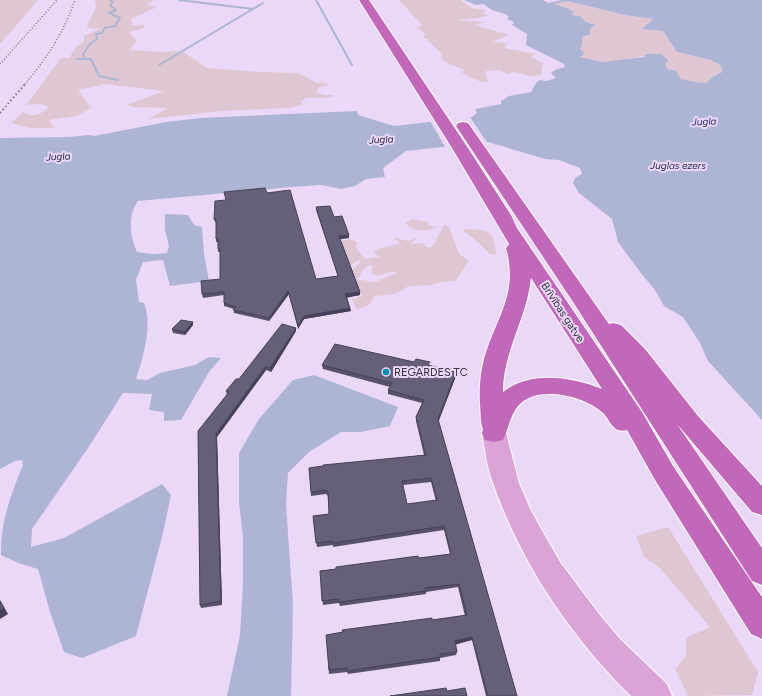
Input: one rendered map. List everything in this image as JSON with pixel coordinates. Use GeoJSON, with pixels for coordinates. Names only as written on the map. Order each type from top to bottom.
{"type":"FeatureCollection","features":[{"type":"Feature","properties":{"kind":"highway","name":"Brīvības gatve"},"geometry":{"type":"LineString","coordinates":[[364,0],[460,148],[502,215],[508,228],[633,418],[664,473],[762,624]]}},
{"type":"Feature","properties":{"kind":"highway","name":"Brīvības gatve"},"geometry":{"type":"LineString","coordinates":[[458,118],[583,302],[762,572]]}},
{"type":"Feature","properties":{"kind":"highway"},"geometry":{"type":"LineString","coordinates":[[494,433],[491,380],[502,336],[518,302],[521,286],[520,259],[508,228]]}},
{"type":"Feature","properties":{"kind":"highway"},"geometry":{"type":"LineString","coordinates":[[583,302],[637,354],[690,422],[762,504]]}},
{"type":"Feature","properties":{"kind":"highway"},"geometry":{"type":"LineString","coordinates":[[494,433],[504,407],[514,395],[532,388],[553,386],[573,389],[591,394],[610,405],[630,428],[642,449],[664,473]]}},
{"type":"Feature","properties":{"kind":"main road"},"geometry":{"type":"LineString","coordinates":[[494,433],[506,483],[537,550],[580,616],[632,675],[654,696]]}},
{"type":"Feature","properties":{"kind":"shaded area"},"geometry":{"type":"Polygon","coordinates":[[[0,0],[38,0],[0,44],[0,0]]]}},
{"type":"Feature","properties":{"kind":"shaded area"},"geometry":{"type":"Polygon","coordinates":[[[95,0],[154,0],[145,5],[157,7],[131,19],[133,26],[143,25],[145,28],[129,32],[137,41],[130,50],[163,52],[182,51],[207,68],[298,73],[317,83],[323,82],[330,85],[320,87],[316,92],[324,95],[334,95],[326,98],[305,99],[301,101],[303,105],[289,108],[222,111],[148,119],[168,108],[133,107],[126,105],[164,91],[105,84],[78,90],[91,108],[76,116],[49,120],[54,128],[29,128],[11,123],[23,112],[30,115],[37,115],[49,107],[41,104],[26,105],[61,58],[69,58],[77,46],[84,41],[84,36],[100,29],[87,28],[96,8],[95,0]]]}},
{"type":"Feature","properties":{"kind":"shaded area"},"geometry":{"type":"Polygon","coordinates":[[[399,0],[460,0],[472,8],[486,10],[483,13],[488,16],[456,20],[486,22],[475,25],[509,35],[492,42],[508,43],[504,48],[536,54],[531,57],[543,63],[541,75],[530,76],[511,71],[511,74],[503,73],[500,70],[486,71],[485,73],[489,82],[478,81],[467,76],[461,72],[466,70],[442,60],[441,53],[423,36],[426,34],[416,27],[423,26],[399,0]]]}},
{"type":"Feature","properties":{"kind":"shaded area"},"geometry":{"type":"Polygon","coordinates":[[[567,1],[625,15],[654,19],[647,24],[663,31],[677,52],[711,60],[721,67],[722,72],[711,78],[708,83],[695,82],[681,79],[676,71],[667,69],[665,63],[669,61],[661,57],[644,56],[618,61],[598,62],[580,57],[582,37],[589,36],[590,29],[594,24],[585,21],[580,16],[570,15],[573,12],[552,4],[567,1]]]}},
{"type":"Feature","properties":{"kind":"shaded area"},"geometry":{"type":"Polygon","coordinates":[[[412,219],[427,222],[429,226],[437,227],[424,231],[416,230],[405,223],[412,219]]]}},
{"type":"Feature","properties":{"kind":"shaded area"},"geometry":{"type":"Polygon","coordinates":[[[444,225],[449,226],[459,254],[469,261],[455,281],[440,282],[432,285],[408,286],[397,293],[374,296],[369,305],[357,310],[352,299],[364,296],[361,295],[355,279],[375,282],[397,273],[392,271],[377,276],[371,273],[373,267],[370,265],[364,268],[359,278],[355,278],[352,270],[361,262],[359,260],[350,266],[340,241],[350,239],[357,242],[356,248],[365,259],[379,257],[374,252],[381,248],[399,244],[398,241],[394,240],[396,238],[408,241],[417,238],[410,244],[425,243],[424,246],[430,248],[434,244],[444,225]]]}},
{"type":"Feature","properties":{"kind":"shaded area"},"geometry":{"type":"Polygon","coordinates":[[[465,229],[488,232],[494,240],[496,254],[489,254],[481,245],[462,230],[465,229]]]}},
{"type":"Feature","properties":{"kind":"shaded area"},"geometry":{"type":"Polygon","coordinates":[[[668,527],[758,672],[752,695],[688,696],[675,669],[686,656],[686,638],[710,627],[660,568],[644,557],[636,536],[668,527]]]}},
{"type":"Feature","properties":{"kind":"water"},"geometry":{"type":"Polygon","coordinates":[[[464,0],[543,0],[548,3],[562,0],[762,0],[762,420],[708,361],[700,343],[683,317],[664,306],[655,290],[618,242],[612,219],[579,193],[573,183],[575,178],[582,174],[580,168],[559,160],[545,159],[488,142],[406,151],[383,168],[385,177],[366,179],[355,186],[341,189],[321,185],[138,201],[132,213],[131,220],[131,233],[137,252],[153,254],[167,253],[169,246],[165,230],[165,214],[188,215],[194,225],[202,227],[204,254],[209,281],[170,286],[163,260],[143,262],[136,280],[139,302],[144,303],[148,321],[144,351],[136,379],[147,380],[160,373],[195,365],[209,357],[221,358],[209,372],[181,420],[164,421],[164,412],[149,410],[152,394],[123,393],[90,445],[32,529],[31,547],[64,538],[162,484],[171,495],[163,533],[136,636],[82,658],[64,652],[50,612],[38,569],[18,563],[1,555],[4,520],[14,487],[23,465],[22,460],[15,461],[0,469],[0,138],[94,136],[166,122],[201,118],[357,111],[358,115],[394,126],[472,117],[477,113],[475,109],[501,104],[501,101],[509,96],[531,92],[536,83],[540,80],[546,81],[556,78],[551,73],[565,67],[564,64],[526,45],[527,34],[512,25],[514,22],[507,19],[509,17],[505,14],[492,10],[483,4],[476,5],[464,0]],[[567,1],[553,4],[574,12],[571,15],[580,16],[585,21],[595,25],[590,29],[590,35],[582,37],[582,45],[580,49],[584,54],[580,57],[602,62],[644,57],[646,54],[661,54],[669,61],[665,63],[667,69],[676,71],[681,79],[695,82],[707,83],[711,78],[722,72],[721,66],[711,60],[677,52],[663,31],[642,29],[653,19],[625,15],[567,1]]]}},
{"type":"Feature","properties":{"kind":"water"},"geometry":{"type":"Polygon","coordinates":[[[314,375],[398,407],[390,426],[361,432],[341,432],[309,452],[288,473],[286,504],[293,605],[291,696],[227,696],[240,635],[243,584],[243,537],[239,502],[239,453],[259,419],[293,380],[314,375]]]}},
{"type":"Feature","properties":{"kind":"pier"},"geometry":{"type":"Polygon","coordinates":[[[470,117],[488,144],[446,148],[430,121],[470,117]]]}},
{"type":"Feature","properties":{"kind":"building"},"geometry":{"type":"Polygon","coordinates":[[[265,188],[267,193],[290,190],[316,279],[338,276],[316,207],[330,206],[334,217],[342,216],[349,235],[339,236],[360,292],[345,294],[350,308],[304,316],[298,326],[288,291],[269,318],[233,310],[236,307],[224,303],[224,292],[202,294],[201,281],[220,279],[220,249],[218,249],[218,239],[216,239],[216,219],[214,219],[215,201],[226,200],[224,192],[265,188]]]}},
{"type":"Feature","properties":{"kind":"building"},"geometry":{"type":"Polygon","coordinates":[[[181,320],[193,322],[184,332],[172,329],[181,320]]]}},
{"type":"Feature","properties":{"kind":"building"},"geometry":{"type":"Polygon","coordinates":[[[282,324],[296,328],[270,368],[265,367],[216,434],[221,601],[200,605],[198,431],[229,392],[226,391],[236,379],[239,379],[282,324]]]}},
{"type":"Feature","properties":{"kind":"building"},"geometry":{"type":"Polygon","coordinates":[[[335,344],[414,362],[416,359],[430,362],[428,365],[456,372],[438,419],[517,696],[488,696],[472,637],[455,641],[457,652],[440,654],[440,657],[347,671],[347,668],[329,670],[326,635],[343,632],[342,630],[467,615],[459,584],[425,588],[426,591],[339,602],[339,599],[322,601],[320,571],[336,569],[336,567],[418,556],[419,558],[451,554],[444,526],[332,543],[332,541],[316,543],[313,516],[329,514],[328,492],[326,490],[311,492],[309,468],[323,465],[426,455],[416,417],[424,400],[388,390],[392,383],[322,365],[335,344]],[[431,478],[402,481],[407,504],[437,500],[431,478]]]}},
{"type":"Feature","properties":{"kind":"building"},"geometry":{"type":"Polygon","coordinates":[[[0,601],[4,608],[0,611],[0,601]]]}},
{"type":"Feature","properties":{"kind":"building"},"geometry":{"type":"Polygon","coordinates":[[[446,688],[447,691],[465,688],[467,696],[390,696],[446,688]]]}},
{"type":"Feature","properties":{"kind":"waterway"},"geometry":{"type":"LineString","coordinates":[[84,58],[83,54],[90,44],[97,39],[96,34],[102,33],[105,28],[115,26],[120,18],[109,13],[116,10],[110,5],[113,2],[110,0]]}},
{"type":"Feature","properties":{"kind":"waterway"},"geometry":{"type":"LineString","coordinates":[[179,0],[253,9]]}},
{"type":"Feature","properties":{"kind":"waterway"},"geometry":{"type":"LineString","coordinates":[[316,0],[352,65]]}},
{"type":"Feature","properties":{"kind":"waterway"},"geometry":{"type":"LineString","coordinates":[[253,9],[263,3]]}},
{"type":"Feature","properties":{"kind":"waterway"},"geometry":{"type":"LineString","coordinates":[[159,65],[253,9]]}},
{"type":"Feature","properties":{"kind":"waterway"},"geometry":{"type":"LineString","coordinates":[[77,59],[91,59],[99,76],[118,80]]}},
{"type":"Feature","properties":{"kind":"railway"},"geometry":{"type":"LineString","coordinates":[[0,64],[57,0]]}},
{"type":"Feature","properties":{"kind":"railway"},"geometry":{"type":"LineString","coordinates":[[25,84],[41,64],[60,34],[75,0]]}},
{"type":"Feature","properties":{"kind":"railway"},"geometry":{"type":"LineString","coordinates":[[0,113],[26,83]]}},
{"type":"Feature","properties":{"kind":"place","name":"REGARDES TC"},"geometry":{"type":"Point","coordinates":[386,372]}},
{"type":"Feature","properties":{"kind":"water label","name":"Jugla"},"geometry":{"type":"Point","coordinates":[704,121]}},
{"type":"Feature","properties":{"kind":"water label","name":"Jugla"},"geometry":{"type":"Point","coordinates":[381,139]}},
{"type":"Feature","properties":{"kind":"water label","name":"Jugla"},"geometry":{"type":"Point","coordinates":[58,156]}},
{"type":"Feature","properties":{"kind":"water label","name":"Juglas ezers"},"geometry":{"type":"Point","coordinates":[678,165]}}]}
